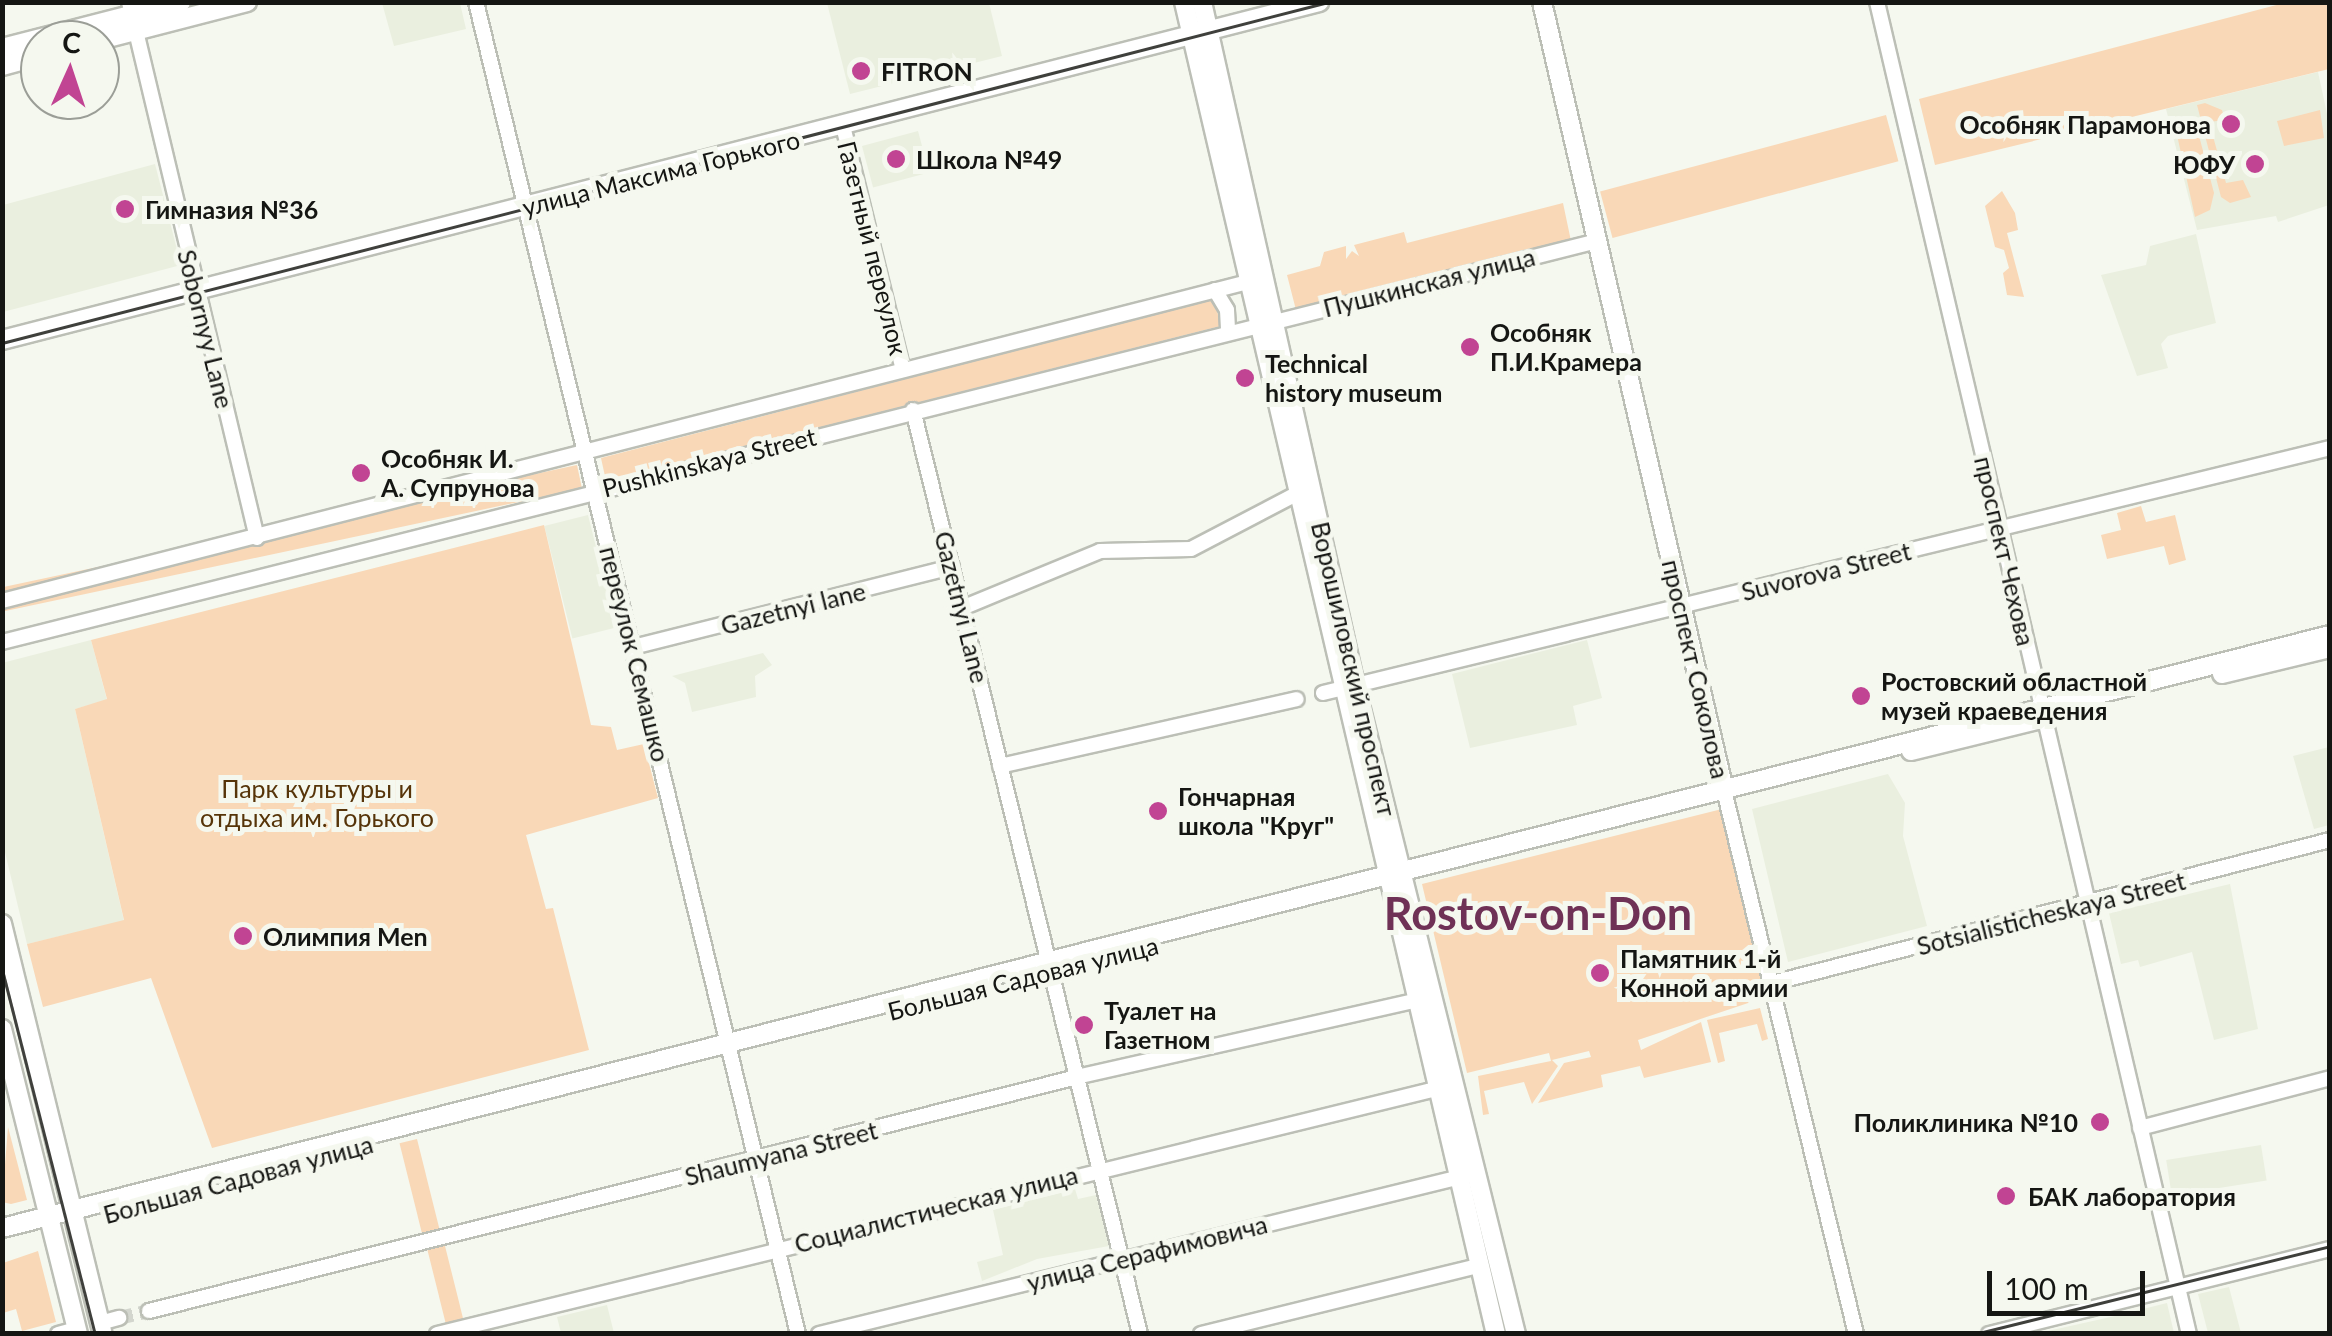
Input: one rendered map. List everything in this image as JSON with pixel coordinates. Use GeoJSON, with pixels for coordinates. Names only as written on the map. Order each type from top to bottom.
{"type":"FeatureCollection","features":[{"type":"Feature","properties":{"kind":"main road"},"geometry":{"type":"LineString","coordinates":[[2,48],[181,2]]}},
{"type":"Feature","properties":{"kind":"main road"},"geometry":{"type":"LineString","coordinates":[[132,16],[246,2]]}},
{"type":"Feature","properties":{"kind":"main road","name":"Ворошиловский проспект"},"geometry":{"type":"LineString","coordinates":[[1184,2],[1200,34],[1269,321],[1340,689]]}},
{"type":"Feature","properties":{"kind":"main road","name":"Ворошиловский проспект"},"geometry":{"type":"LineString","coordinates":[[1200,34],[1202,2]]}},
{"type":"Feature","properties":{"kind":"main road","name":"улица Максима Горького"},"geometry":{"type":"LineString","coordinates":[[2,340],[1318,2]]}},
{"type":"Feature","properties":{"kind":"main road","name":"проспект Соколова"},"geometry":{"type":"LineString","coordinates":[[1542,2],[1724,791]]}},
{"type":"Feature","properties":{"kind":"main road","name":"Ворошиловский проспект"},"geometry":{"type":"LineString","coordinates":[[1269,321],[1340,689],[1393,876],[1466,1175],[1478,1266],[1496,1334]]}},
{"type":"Feature","properties":{"kind":"main road"},"geometry":{"type":"LineString","coordinates":[[2042,712],[2330,635]]}},
{"type":"Feature","properties":{"kind":"main road"},"geometry":{"type":"LineString","coordinates":[[2042,712],[2330,648]]}},
{"type":"Feature","properties":{"kind":"main road","name":"Большая Садовая улица"},"geometry":{"type":"LineString","coordinates":[[2,1228],[75,1216],[2042,712]]}},
{"type":"Feature","properties":{"kind":"main road","name":"Ворошиловский проспект"},"geometry":{"type":"LineString","coordinates":[[1393,876],[1414,1001],[1436,1089],[1516,1334]]}},
{"type":"Feature","properties":{"kind":"main road"},"geometry":{"type":"LineString","coordinates":[[2,924],[102,1328]]}},
{"type":"Feature","properties":{"kind":"main road"},"geometry":{"type":"LineString","coordinates":[[2,1029],[78,1331]]}},
{"type":"Feature","properties":{"kind":"main road","name":"Большая Садовая улица"},"geometry":{"type":"LineString","coordinates":[[2,1240],[52,1221]]}},
{"type":"Feature","properties":{"kind":"street","name":"переулок Семашко"},"geometry":{"type":"LineString","coordinates":[[476,2],[798,1334]]}},
{"type":"Feature","properties":{"kind":"street","name":"проспект Чехова"},"geometry":{"type":"LineString","coordinates":[[1877,2],[2188,1334]]}},
{"type":"Feature","properties":{"kind":"street","name":"Sobornyy Lane"},"geometry":{"type":"LineString","coordinates":[[132,16],[257,538]]}},
{"type":"Feature","properties":{"kind":"street","name":"Газетный переулок"},"geometry":{"type":"LineString","coordinates":[[843,126],[903,370]]}},
{"type":"Feature","properties":{"kind":"street","name":"Пушкинская улица"},"geometry":{"type":"LineString","coordinates":[[1269,321],[1597,241]]}},
{"type":"Feature","properties":{"kind":"street","name":"Pushkinskaya Street"},"geometry":{"type":"LineString","coordinates":[[257,538],[1259,279]]}},
{"type":"Feature","properties":{"kind":"street"},"geometry":{"type":"LineString","coordinates":[[1215,290],[1227,310],[1228,330]]}},
{"type":"Feature","properties":{"kind":"street","name":"Pushkinskaya Street"},"geometry":{"type":"LineString","coordinates":[[2,642],[1269,321]]}},
{"type":"Feature","properties":{"kind":"street","name":"Gazetnyi Lane"},"geometry":{"type":"LineString","coordinates":[[913,410],[1000,766]]}},
{"type":"Feature","properties":{"kind":"street","name":"Suvorova Street"},"geometry":{"type":"LineString","coordinates":[[1340,689],[2330,448]]}},
{"type":"Feature","properties":{"kind":"street"},"geometry":{"type":"LineString","coordinates":[[962,608],[1100,550],[1191,550],[1300,492]]}},
{"type":"Feature","properties":{"kind":"street"},"geometry":{"type":"LineString","coordinates":[[2,601],[257,538]]}},
{"type":"Feature","properties":{"kind":"street","name":"Gazetnyi lane"},"geometry":{"type":"LineString","coordinates":[[633,647],[952,567]]}},
{"type":"Feature","properties":{"kind":"street"},"geometry":{"type":"LineString","coordinates":[[1140,1334],[1080,1076],[1000,766],[1297,699]]}},
{"type":"Feature","properties":{"kind":"street","name":"проспект Соколова"},"geometry":{"type":"LineString","coordinates":[[1724,791],[1856,1334]]}},
{"type":"Feature","properties":{"kind":"street","name":"Sotsialisticheskaya Street"},"geometry":{"type":"LineString","coordinates":[[1772,984],[2330,840]]}},
{"type":"Feature","properties":{"kind":"street","name":"Shaumyana Street"},"geometry":{"type":"LineString","coordinates":[[149,1311],[1080,1076],[1414,1001]]}},
{"type":"Feature","properties":{"kind":"street"},"geometry":{"type":"LineString","coordinates":[[2140,1128],[2330,1078]]}},
{"type":"Feature","properties":{"kind":"street","name":"Социалистическая улица"},"geometry":{"type":"LineString","coordinates":[[437,1334],[1101,1168],[1436,1089]]}},
{"type":"Feature","properties":{"kind":"street","name":"улица Серафимовича"},"geometry":{"type":"LineString","coordinates":[[819,1334],[1466,1175]]}},
{"type":"Feature","properties":{"kind":"street"},"geometry":{"type":"LineString","coordinates":[[1989,1334],[2330,1249]]}},
{"type":"Feature","properties":{"kind":"street"},"geometry":{"type":"LineString","coordinates":[[1201,1334],[1478,1266]]}},
{"type":"Feature","properties":{"kind":"street"},"geometry":{"type":"LineString","coordinates":[[102,1328],[119,1318]]}},
{"type":"Feature","properties":{"kind":"street"},"geometry":{"type":"LineString","coordinates":[[58,1334],[78,1331]]}},
{"type":"Feature","properties":{"kind":"shaded area"},"geometry":{"type":"Polygon","coordinates":[[[382,3],[460,3],[466,29],[394,46],[382,3]]]}},
{"type":"Feature","properties":{"kind":"shaded area"},"geometry":{"type":"Polygon","coordinates":[[[827,3],[989,3],[1002,56],[850,94],[827,3]]]}},
{"type":"Feature","properties":{"kind":"shaded area","name":"ЮФУ"},"geometry":{"type":"Polygon","coordinates":[[[2318,72],[2329,123],[2329,205],[2278,222],[2276,216],[2197,230],[2166,109],[2318,72]]]}},
{"type":"Feature","properties":{"kind":"shaded area","name":"Школа №49"},"geometry":{"type":"Polygon","coordinates":[[[918,131],[929,173],[873,188],[862,146],[918,131]]]}},
{"type":"Feature","properties":{"kind":"shaded area"},"geometry":{"type":"Polygon","coordinates":[[[155,164],[181,265],[3,312],[3,205],[155,164]]]}},
{"type":"Feature","properties":{"kind":"shaded area"},"geometry":{"type":"Polygon","coordinates":[[[2196,234],[2216,323],[2168,336],[2161,344],[2168,368],[2137,376],[2101,275],[2146,265],[2150,246],[2196,234]]]}},
{"type":"Feature","properties":{"kind":"shaded area"},"geometry":{"type":"Polygon","coordinates":[[[588,515],[616,628],[572,638],[544,526],[588,515]]]}},
{"type":"Feature","properties":{"kind":"shaded area"},"geometry":{"type":"Polygon","coordinates":[[[91,640],[107,700],[75,709],[124,921],[27,944],[3,844],[2,663],[91,640]]]}},
{"type":"Feature","properties":{"kind":"shaded area"},"geometry":{"type":"Polygon","coordinates":[[[1587,640],[1602,698],[1573,706],[1577,725],[1470,748],[1452,674],[1587,640]]]}},
{"type":"Feature","properties":{"kind":"shaded area"},"geometry":{"type":"Polygon","coordinates":[[[763,653],[772,665],[755,676],[756,697],[692,712],[685,683],[672,676],[763,653]]]}},
{"type":"Feature","properties":{"kind":"shaded area"},"geometry":{"type":"Polygon","coordinates":[[[2329,747],[2329,825],[2314,829],[2293,756],[2329,747]]]}},
{"type":"Feature","properties":{"kind":"shaded area"},"geometry":{"type":"Polygon","coordinates":[[[1888,774],[1905,803],[1903,836],[1927,926],[1788,962],[1752,809],[1888,774]]]}},
{"type":"Feature","properties":{"kind":"shaded area"},"geometry":{"type":"Polygon","coordinates":[[[2230,884],[2258,1029],[2214,1040],[2192,952],[2140,967],[2138,960],[2121,964],[2109,913],[2230,884]]]}},
{"type":"Feature","properties":{"kind":"shaded area"},"geometry":{"type":"Polygon","coordinates":[[[2261,1145],[2267,1181],[2172,1196],[2166,1160],[2261,1145]]]}},
{"type":"Feature","properties":{"kind":"shaded area"},"geometry":{"type":"Polygon","coordinates":[[[1075,1189],[1078,1199],[1096,1195],[1109,1246],[1037,1259],[982,1281],[977,1262],[1003,1255],[993,1210],[1075,1189]]]}},
{"type":"Feature","properties":{"kind":"shaded area"},"geometry":{"type":"Polygon","coordinates":[[[2229,1287],[2241,1333],[2208,1333],[2198,1294],[2229,1287]]]}},
{"type":"Feature","properties":{"kind":"shaded area"},"geometry":{"type":"Polygon","coordinates":[[[2167,1303],[2174,1333],[2039,1333],[2115,1316],[2167,1303]]]}},
{"type":"Feature","properties":{"kind":"shaded area"},"geometry":{"type":"Polygon","coordinates":[[[607,1305],[614,1333],[561,1333],[557,1317],[607,1305]]]}},
{"type":"Feature","properties":{"kind":"green space"},"geometry":{"type":"Polygon","coordinates":[[[2284,3],[2329,3],[2329,69],[1935,165],[1919,99],[2284,3]]]}},
{"type":"Feature","properties":{"kind":"green space"},"geometry":{"type":"Polygon","coordinates":[[[2205,103],[2222,110],[2225,120],[2209,122],[2226,183],[2243,180],[2251,197],[2230,203],[2221,197],[2197,105],[2205,103]]]}},
{"type":"Feature","properties":{"kind":"green space"},"geometry":{"type":"Polygon","coordinates":[[[2320,110],[2324,138],[2284,146],[2277,121],[2320,110]]]}},
{"type":"Feature","properties":{"kind":"green space"},"geometry":{"type":"Polygon","coordinates":[[[1886,115],[1898,161],[1613,238],[1600,192],[1886,115]]]}},
{"type":"Feature","properties":{"kind":"green space"},"geometry":{"type":"Polygon","coordinates":[[[2197,128],[2214,193],[2210,210],[2195,217],[2177,135],[2197,128]]]}},
{"type":"Feature","properties":{"kind":"green space"},"geometry":{"type":"Polygon","coordinates":[[[2002,191],[2015,213],[2018,230],[2007,233],[2024,297],[2007,295],[2003,273],[2009,268],[2004,250],[1995,247],[1985,206],[2002,191]]]}},
{"type":"Feature","properties":{"kind":"green space"},"geometry":{"type":"Polygon","coordinates":[[[1563,203],[1571,241],[1296,310],[1287,275],[1320,266],[1324,252],[1346,246],[1346,259],[1352,251],[1359,256],[1354,245],[1404,232],[1407,243],[1563,203]]]}},
{"type":"Feature","properties":{"kind":"green space"},"geometry":{"type":"Polygon","coordinates":[[[1214,299],[1221,326],[606,481],[601,458],[1214,299]]]}},
{"type":"Feature","properties":{"kind":"green space"},"geometry":{"type":"Polygon","coordinates":[[[577,465],[582,488],[3,612],[2,587],[577,465]]]}},
{"type":"Feature","properties":{"kind":"green space"},"geometry":{"type":"Polygon","coordinates":[[[2141,506],[2146,522],[2175,515],[2186,560],[2169,565],[2164,546],[2107,559],[2101,535],[2121,530],[2117,513],[2141,506]]]}},
{"type":"Feature","properties":{"kind":"green space","name":"Парк культуры и отдыха им. Горького"},"geometry":{"type":"Polygon","coordinates":[[[544,525],[591,725],[611,727],[617,750],[644,744],[658,798],[526,835],[546,909],[553,908],[589,1050],[212,1148],[151,978],[43,1007],[27,944],[124,920],[75,709],[107,699],[91,640],[544,525]]]}},
{"type":"Feature","properties":{"kind":"green space"},"geometry":{"type":"Polygon","coordinates":[[[1722,809],[1766,997],[1638,1040],[1641,1050],[1701,1022],[1711,1062],[1644,1078],[1640,1066],[1601,1075],[1603,1087],[1538,1103],[1564,1063],[1591,1057],[1589,1051],[1552,1060],[1558,1066],[1532,1104],[1524,1082],[1484,1091],[1489,1114],[1483,1115],[1478,1076],[1551,1061],[1549,1053],[1467,1073],[1422,884],[1722,809]]]}},
{"type":"Feature","properties":{"kind":"green space"},"geometry":{"type":"Polygon","coordinates":[[[1760,1008],[1768,1039],[1762,1041],[1757,1024],[1719,1033],[1725,1061],[1718,1063],[1707,1020],[1760,1008]]]}},
{"type":"Feature","properties":{"kind":"green space"},"geometry":{"type":"Polygon","coordinates":[[[8,1127],[27,1200],[11,1204],[2,1202],[8,1127]]]}},
{"type":"Feature","properties":{"kind":"green space"},"geometry":{"type":"Polygon","coordinates":[[[417,1139],[440,1230],[422,1235],[400,1143],[417,1139]]]}},
{"type":"Feature","properties":{"kind":"green space"},"geometry":{"type":"Polygon","coordinates":[[[444,1242],[463,1320],[446,1324],[427,1246],[444,1242]]]}},
{"type":"Feature","properties":{"kind":"green space"},"geometry":{"type":"Polygon","coordinates":[[[38,1251],[56,1322],[22,1331],[16,1309],[3,1313],[3,1263],[38,1251]]]}},
{"type":"Feature","properties":{"kind":"tunnel"},"geometry":{"type":"LineString","coordinates":[[119,1318],[149,1311]]}},
{"type":"Feature","properties":{"kind":"tram line"},"geometry":{"type":"LineString","coordinates":[[2,343],[1328,2]]}},
{"type":"Feature","properties":{"kind":"tram line"},"geometry":{"type":"LineString","coordinates":[[2,968],[95,1334]]}},
{"type":"Feature","properties":{"kind":"tram line"},"geometry":{"type":"LineString","coordinates":[[1975,1334],[2330,1246]]}},
{"type":"Feature","properties":{"kind":"place","name":"FITRON"},"geometry":{"type":"Point","coordinates":[861,71]}},
{"type":"Feature","properties":{"kind":"place","name":"Особняк Парамонова"},"geometry":{"type":"Point","coordinates":[2231,124]}},
{"type":"Feature","properties":{"kind":"place","name":"Школа №49"},"geometry":{"type":"Point","coordinates":[896,159]}},
{"type":"Feature","properties":{"kind":"place","name":"ЮФУ"},"geometry":{"type":"Point","coordinates":[2255,164]}},
{"type":"Feature","properties":{"kind":"place","name":"Гимназия №36"},"geometry":{"type":"Point","coordinates":[125,209]}},
{"type":"Feature","properties":{"kind":"place","name":"Особняк П.И.Крамера"},"geometry":{"type":"Point","coordinates":[1470,347]}},
{"type":"Feature","properties":{"kind":"place","name":"Technical history museum"},"geometry":{"type":"Point","coordinates":[1245,378]}},
{"type":"Feature","properties":{"kind":"place","name":"Особняк И. А. Супрунова"},"geometry":{"type":"Point","coordinates":[361,473]}},
{"type":"Feature","properties":{"kind":"place","name":"Ростовский областной музей краеведения"},"geometry":{"type":"Point","coordinates":[1861,696]}},
{"type":"Feature","properties":{"kind":"place","name":"Гончарная школа \"Круг\""},"geometry":{"type":"Point","coordinates":[1158,811]}},
{"type":"Feature","properties":{"kind":"place","name":"Олимпия Men"},"geometry":{"type":"Point","coordinates":[243,936]}},
{"type":"Feature","properties":{"kind":"place","name":"Памятник 1-й Конной армии"},"geometry":{"type":"Point","coordinates":[1600,973]}},
{"type":"Feature","properties":{"kind":"place","name":"Туалет на Газетном"},"geometry":{"type":"Point","coordinates":[1084,1025]}},
{"type":"Feature","properties":{"kind":"place","name":"Поликлиника №10"},"geometry":{"type":"Point","coordinates":[2100,1122]}},
{"type":"Feature","properties":{"kind":"place","name":"БАК лаборатория"},"geometry":{"type":"Point","coordinates":[2006,1196]}},
{"type":"Feature","properties":{"kind":"district","name":"Rostov-on-Don"},"geometry":{"type":"Point","coordinates":[1538,914]}}]}
